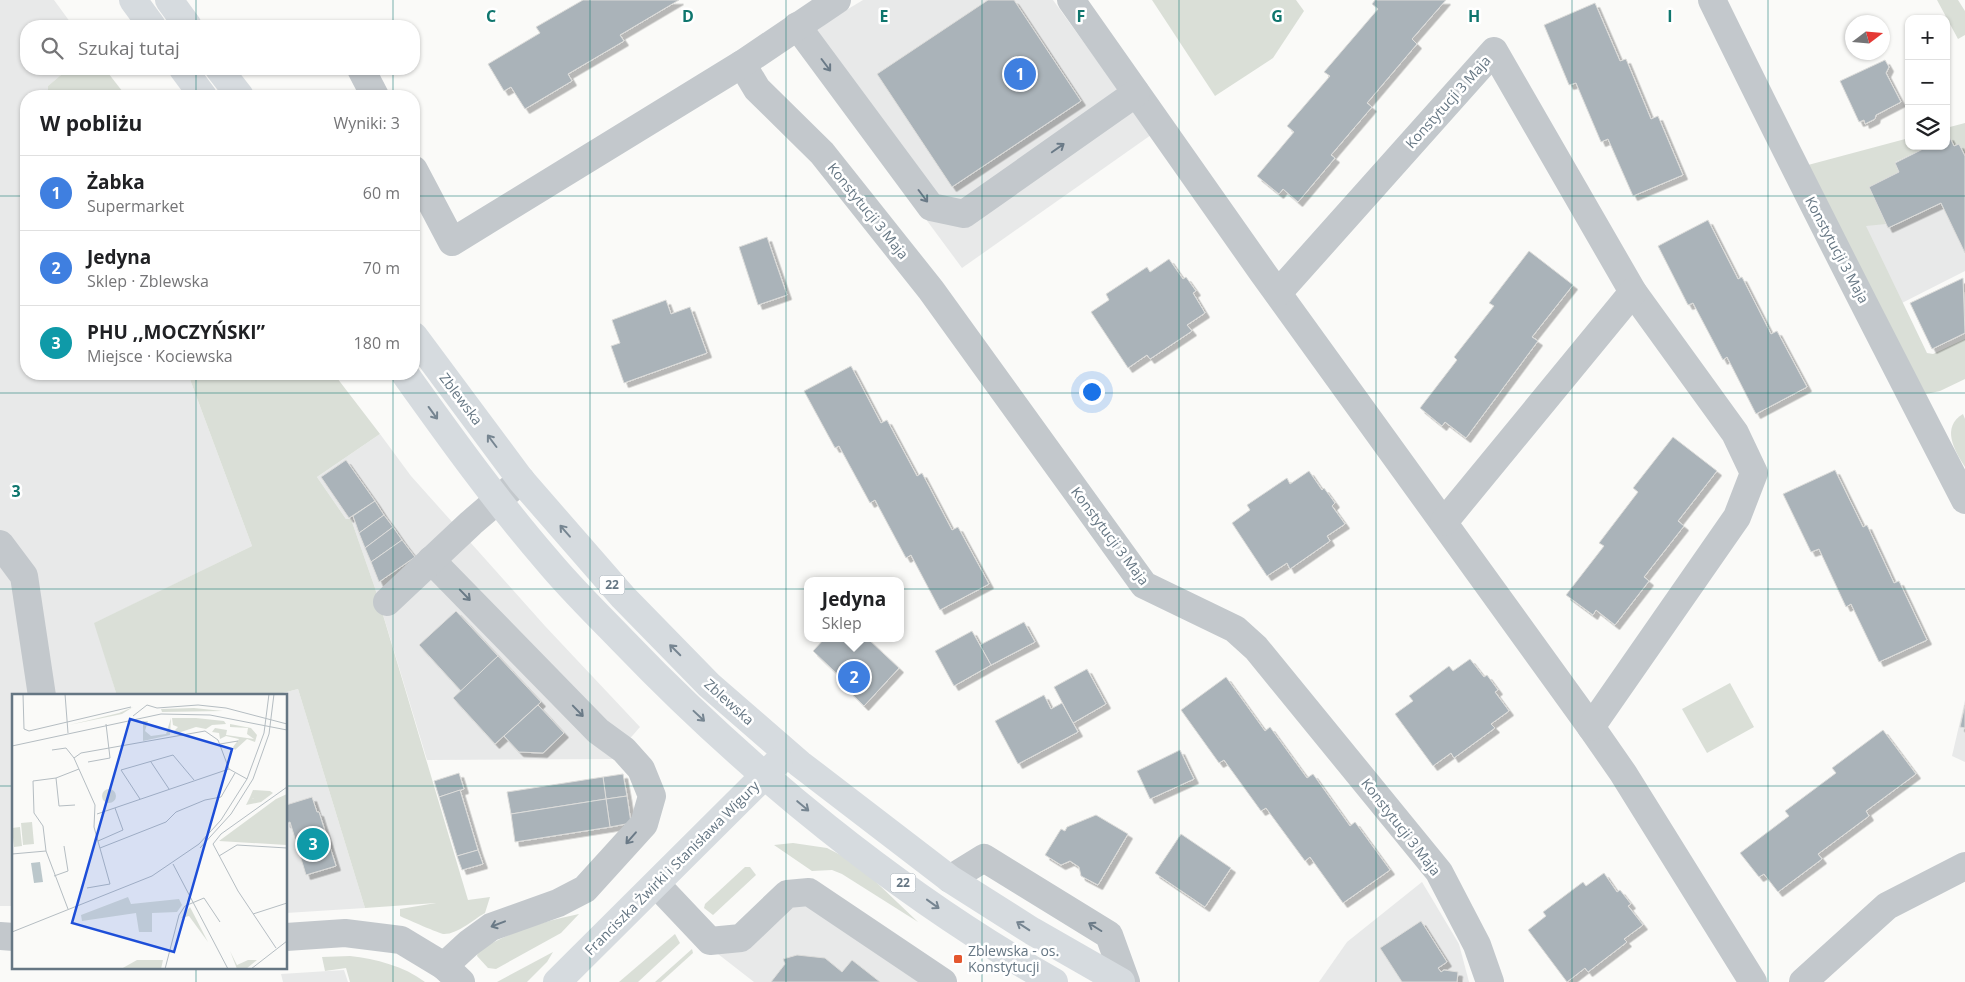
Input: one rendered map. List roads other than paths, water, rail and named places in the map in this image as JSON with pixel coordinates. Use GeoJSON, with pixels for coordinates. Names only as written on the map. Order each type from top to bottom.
{"type":"FeatureCollection","features":[{"type":"Feature","properties":{"kind":"main road"},"geometry":{"type":"LineString","coordinates":[[133,0],[148,20]]}},
{"type":"Feature","properties":{"kind":"main road"},"geometry":{"type":"LineString","coordinates":[[169,0],[184,20]]}},
{"type":"Feature","properties":{"kind":"main road"},"geometry":{"type":"LineString","coordinates":[[187,75],[199,90]]}},
{"type":"Feature","properties":{"kind":"main road"},"geometry":{"type":"LineString","coordinates":[[224,75],[236,90]]}},
{"type":"Feature","properties":{"kind":"main road","name":"Zblewska"},"geometry":{"type":"LineString","coordinates":[[420,344],[521,480],[623,597],[709,685],[786,753],[950,879],[1032,931],[1121,982]]}},
{"type":"Feature","properties":{"kind":"main road","name":"22"},"geometry":{"type":"LineString","coordinates":[[409,380],[499,500],[547,560],[656,675],[766,775],[857,849],[946,914],[1054,982]]}},
{"type":"Feature","properties":{"kind":"main road","name":"Franciszka Żwirki i Stanisława Wigury"},"geometry":{"type":"LineString","coordinates":[[557,982],[657,885],[786,753]]}},
{"type":"Feature","properties":{"kind":"street"},"geometry":{"type":"LineString","coordinates":[[420,181],[452,242],[742,64],[837,0]]}},
{"type":"Feature","properties":{"kind":"street"},"geometry":{"type":"LineString","coordinates":[[1071,0],[1278,294],[1623,773],[1753,982]]}},
{"type":"Feature","properties":{"kind":"street","name":"Konstytucji 3 Maja"},"geometry":{"type":"LineString","coordinates":[[1712,0],[1792,166],[1848,270],[1965,500]]}},
{"type":"Feature","properties":{"kind":"street"},"geometry":{"type":"LineString","coordinates":[[797,26],[931,206],[964,214],[1136,93]]}},
{"type":"Feature","properties":{"kind":"street","name":"Konstytucji 3 Maja"},"geometry":{"type":"LineString","coordinates":[[1278,294],[1494,51],[1633,292],[1735,433],[1754,473],[1737,517],[1591,727]]}},
{"type":"Feature","properties":{"kind":"street","name":"Konstytucji 3 Maja"},"geometry":{"type":"LineString","coordinates":[[742,64],[757,89],[822,153],[931,290],[1144,585],[1235,629],[1256,648],[1439,872],[1477,945],[1490,982]]}},
{"type":"Feature","properties":{"kind":"street"},"geometry":{"type":"LineString","coordinates":[[364,75],[372,90]]}},
{"type":"Feature","properties":{"kind":"street"},"geometry":{"type":"LineString","coordinates":[[1444,522],[1633,292]]}},
{"type":"Feature","properties":{"kind":"street"},"geometry":{"type":"LineString","coordinates":[[387,602],[521,480]]}},
{"type":"Feature","properties":{"kind":"street"},"geometry":{"type":"LineString","coordinates":[[0,544],[24,576],[42,694]]}},
{"type":"Feature","properties":{"kind":"street"},"geometry":{"type":"LineString","coordinates":[[288,937],[345,933],[401,940],[452,974],[469,942],[491,927],[558,903],[585,889],[644,824],[652,796],[641,770],[624,750],[598,731],[431,560]]}},
{"type":"Feature","properties":{"kind":"street"},"geometry":{"type":"LineString","coordinates":[[950,879],[984,858],[1109,935],[1126,982]]}},
{"type":"Feature","properties":{"kind":"street"},"geometry":{"type":"LineString","coordinates":[[1803,982],[1887,906],[1965,866]]}},
{"type":"Feature","properties":{"kind":"street"},"geometry":{"type":"LineString","coordinates":[[657,885],[710,941],[741,938],[787,894],[808,892],[943,982]]}},
{"type":"Feature","properties":{"kind":"place","name":"Żabka"},"geometry":{"type":"Point","coordinates":[1020,74]}},
{"type":"Feature","properties":{"kind":"place","name":"Jedyna"},"geometry":{"type":"Point","coordinates":[854,677]}},
{"type":"Feature","properties":{"kind":"place","name":"PHU ,,MOCZYŃSKI”"},"geometry":{"type":"Point","coordinates":[313,844]}},
{"type":"Feature","properties":{"kind":"place","name":"Zblewska - os. Konstytucji"},"geometry":{"type":"Point","coordinates":[958,959]}}]}
